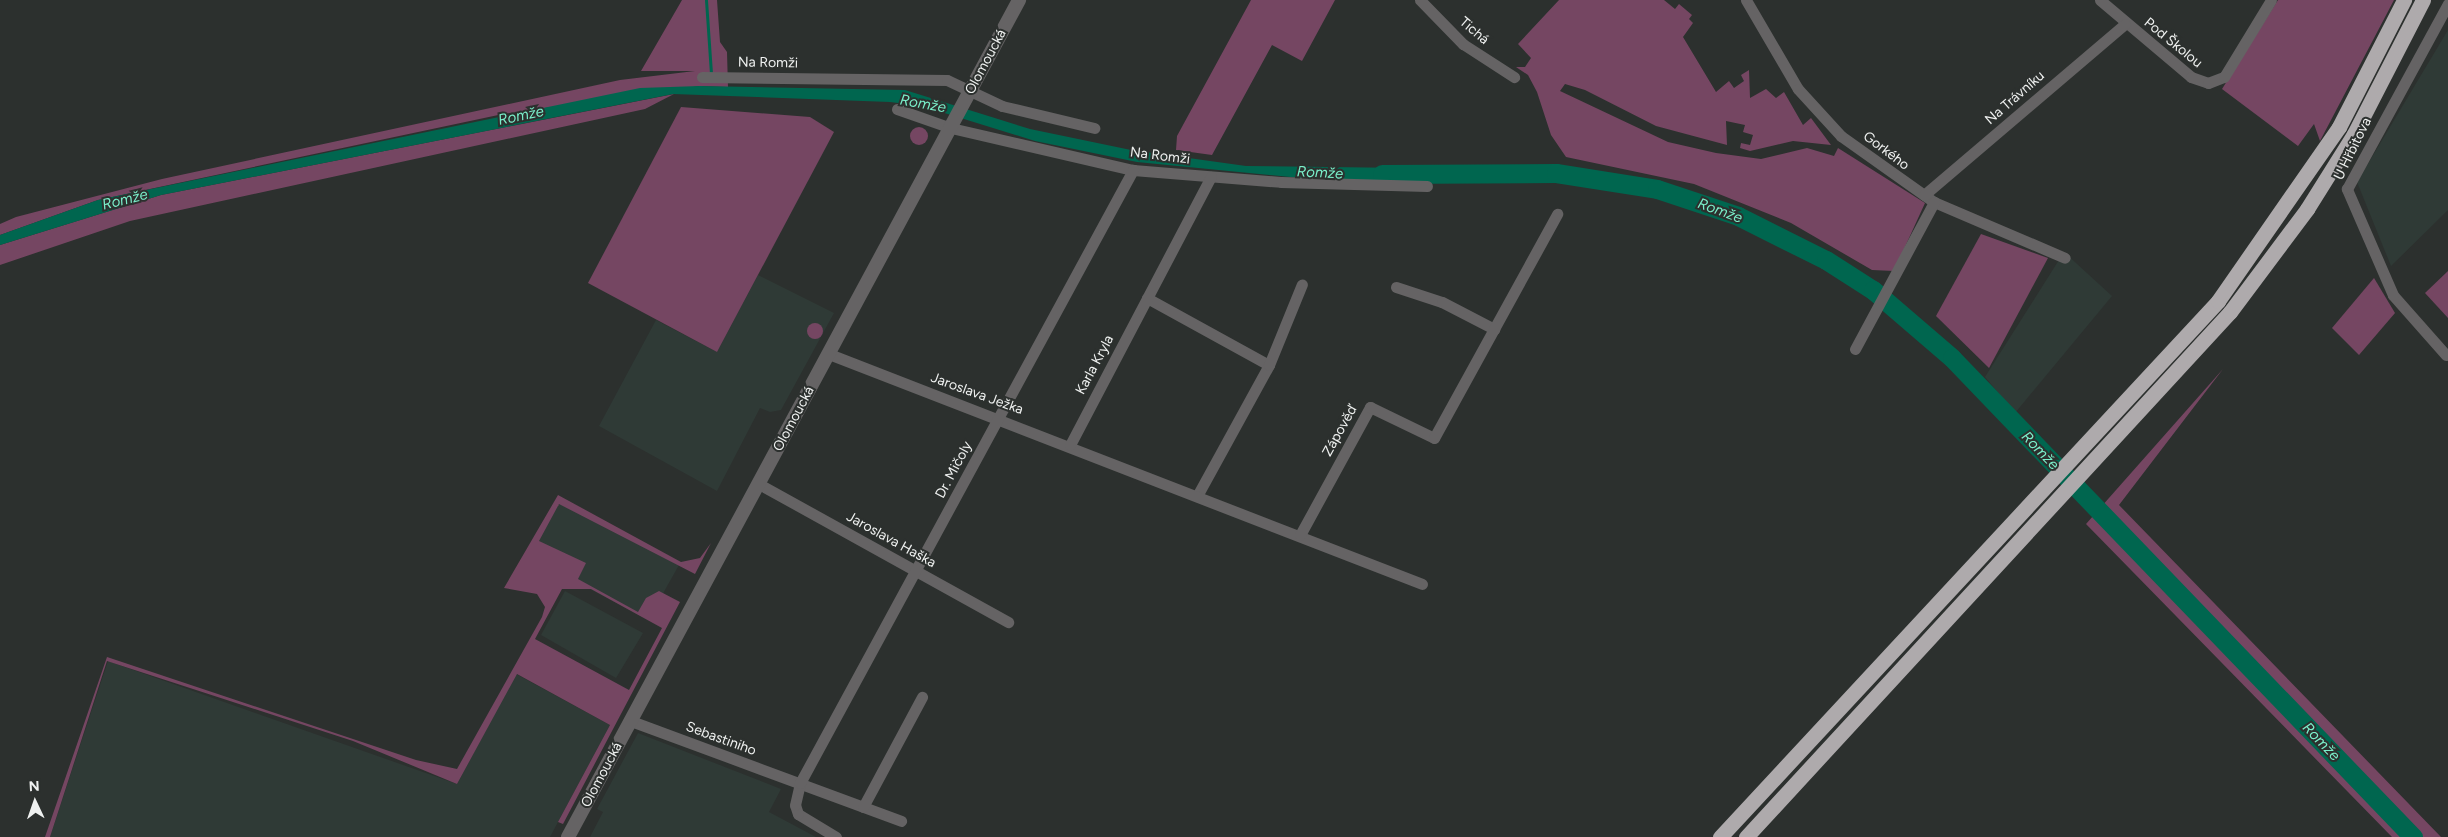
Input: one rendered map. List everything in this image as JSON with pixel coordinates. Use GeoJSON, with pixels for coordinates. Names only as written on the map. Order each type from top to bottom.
{"type":"FeatureCollection","features":[{"type":"Feature","properties":{"kind":"highway"},"geometry":{"type":"LineString","coordinates":[[1720,837],[2071,464],[2218,301],[2340,127],[2404,0]]}},
{"type":"Feature","properties":{"kind":"highway"},"geometry":{"type":"LineString","coordinates":[[1748,837],[2082,477],[2230,312],[2307,209],[2354,134],[2422,0]]}},
{"type":"Feature","properties":{"kind":"street","name":"Olomoucká"},"geometry":{"type":"LineString","coordinates":[[568,837],[1019,0]]}},
{"type":"Feature","properties":{"kind":"street","name":"Tichá"},"geometry":{"type":"LineString","coordinates":[[1420,0],[1463,44],[1514,77]]}},
{"type":"Feature","properties":{"kind":"street","name":"Gorkého"},"geometry":{"type":"LineString","coordinates":[[1746,0],[1772,52],[1819,114],[1897,180],[1934,202],[2065,258]]}},
{"type":"Feature","properties":{"kind":"street","name":"Pod Školou"},"geometry":{"type":"LineString","coordinates":[[2100,0],[2125,24],[2191,77],[2208,83],[2224,77],[2271,0]]}},
{"type":"Feature","properties":{"kind":"street","name":"U Hřbitova"},"geometry":{"type":"LineString","coordinates":[[2446,355],[2393,295],[2347,189],[2448,4]]}},
{"type":"Feature","properties":{"kind":"street","name":"Na Trávníku"},"geometry":{"type":"LineString","coordinates":[[1924,195],[2125,24]]}},
{"type":"Feature","properties":{"kind":"street","name":"Na Romži"},"geometry":{"type":"LineString","coordinates":[[702,77],[947,80],[970,93],[1002,106],[1094,128]]}},
{"type":"Feature","properties":{"kind":"street","name":"Na Romži"},"geometry":{"type":"LineString","coordinates":[[897,109],[951,128],[1133,170],[1211,177],[1427,186]]}},
{"type":"Feature","properties":{"kind":"street","name":"Dr. Mičoly"},"geometry":{"type":"LineString","coordinates":[[800,783],[1133,170]]}},
{"type":"Feature","properties":{"kind":"street","name":"Karla Kryla"},"geometry":{"type":"LineString","coordinates":[[1070,445],[1211,177]]}},
{"type":"Feature","properties":{"kind":"street"},"geometry":{"type":"LineString","coordinates":[[1855,348],[1934,202]]}},
{"type":"Feature","properties":{"kind":"street","name":"Zápověď"},"geometry":{"type":"LineString","coordinates":[[1300,535],[1370,407],[1434,438],[1557,214]]}},
{"type":"Feature","properties":{"kind":"street"},"geometry":{"type":"LineString","coordinates":[[1198,494],[1269,365],[1302,284]]}},
{"type":"Feature","properties":{"kind":"street"},"geometry":{"type":"LineString","coordinates":[[1396,287],[1442,302],[1494,329]]}},
{"type":"Feature","properties":{"kind":"street"},"geometry":{"type":"LineString","coordinates":[[1147,298],[1269,365]]}},
{"type":"Feature","properties":{"kind":"street","name":"Jaroslava Ježka"},"geometry":{"type":"LineString","coordinates":[[829,354],[1198,494],[1422,584]]}},
{"type":"Feature","properties":{"kind":"street","name":"Jaroslava Haška"},"geometry":{"type":"LineString","coordinates":[[759,484],[1008,622]]}},
{"type":"Feature","properties":{"kind":"street"},"geometry":{"type":"LineString","coordinates":[[863,807],[922,697]]}},
{"type":"Feature","properties":{"kind":"street","name":"Sebastiniho"},"geometry":{"type":"LineString","coordinates":[[631,721],[901,821]]}},
{"type":"Feature","properties":{"kind":"street"},"geometry":{"type":"LineString","coordinates":[[800,783],[795,805],[798,814],[836,837]]}},
{"type":"Feature","properties":{"kind":"shaded area"},"geometry":{"type":"Polygon","coordinates":[[[682,0],[717,0],[720,42],[727,52],[728,87],[700,86],[503,114],[98,200],[0,235],[0,224],[16,217],[162,179],[620,80],[695,71],[641,71],[682,0]]]}},
{"type":"Feature","properties":{"kind":"shaded area"},"geometry":{"type":"Polygon","coordinates":[[[1251,0],[1335,0],[1302,61],[1272,45],[1212,155],[1176,150],[1177,136],[1251,0]]]}},
{"type":"Feature","properties":{"kind":"shaded area"},"geometry":{"type":"Polygon","coordinates":[[[1559,0],[1664,0],[1675,9],[1679,4],[1692,15],[1689,19],[1693,23],[1683,37],[1716,92],[1729,81],[1734,88],[1744,81],[1741,75],[1749,70],[1750,98],[1766,89],[1776,98],[1784,92],[1803,125],[1811,118],[1831,145],[1793,141],[1750,151],[1740,148],[1741,143],[1750,145],[1753,135],[1743,132],[1745,125],[1726,121],[1727,145],[1656,126],[1585,90],[1565,84],[1560,91],[1668,142],[1716,153],[1761,159],[1807,148],[1834,156],[1838,148],[1925,203],[1894,271],[1872,270],[1791,223],[1694,184],[1566,157],[1551,135],[1537,92],[1528,75],[1516,67],[1525,67],[1531,58],[1518,44],[1559,0]]]}},
{"type":"Feature","properties":{"kind":"shaded area"},"geometry":{"type":"Polygon","coordinates":[[[2278,0],[2394,0],[2320,141],[2314,124],[2298,146],[2222,89],[2278,0]]]}},
{"type":"Feature","properties":{"kind":"shaded area"},"geometry":{"type":"Polygon","coordinates":[[[2448,30],[2448,210],[2391,266],[2357,182],[2448,30]]]}},
{"type":"Feature","properties":{"kind":"shaded area"},"geometry":{"type":"Polygon","coordinates":[[[674,94],[645,109],[130,221],[0,265],[0,245],[161,195],[674,94]]]}},
{"type":"Feature","properties":{"kind":"shaded area"},"geometry":{"type":"Polygon","coordinates":[[[681,107],[810,117],[834,132],[717,352],[588,283],[681,107]]]}},
{"type":"Feature","properties":{"kind":"shaded area"},"geometry":{"type":"Polygon","coordinates":[[[915,127],[923,127],[928,132],[926,143],[915,145],[910,140],[910,132],[915,127]]]}},
{"type":"Feature","properties":{"kind":"shaded area"},"geometry":{"type":"Polygon","coordinates":[[[1981,234],[2048,258],[1989,368],[1936,316],[1981,234]]]}},
{"type":"Feature","properties":{"kind":"shaded area"},"geometry":{"type":"Polygon","coordinates":[[[2064,252],[2112,296],[2015,413],[1985,377],[2064,252]]]}},
{"type":"Feature","properties":{"kind":"shaded area"},"geometry":{"type":"Polygon","coordinates":[[[2448,271],[2448,318],[2425,293],[2448,271]]]}},
{"type":"Feature","properties":{"kind":"shaded area"},"geometry":{"type":"Polygon","coordinates":[[[758,275],[834,313],[781,410],[770,412],[760,408],[717,491],[599,426],[656,320],[717,352],[758,275]]]}},
{"type":"Feature","properties":{"kind":"shaded area"},"geometry":{"type":"Polygon","coordinates":[[[2374,278],[2395,313],[2359,355],[2332,328],[2374,278]]]}},
{"type":"Feature","properties":{"kind":"shaded area"},"geometry":{"type":"Polygon","coordinates":[[[815,323],[821,325],[823,331],[821,337],[815,339],[809,337],[807,331],[809,325],[815,323]]]}},
{"type":"Feature","properties":{"kind":"shaded area"},"geometry":{"type":"Polygon","coordinates":[[[2223,369],[2119,505],[2441,837],[2392,837],[2086,524],[2223,369]]]}},
{"type":"Feature","properties":{"kind":"shaded area"},"geometry":{"type":"Polygon","coordinates":[[[558,495],[681,562],[700,558],[711,543],[695,574],[559,504],[539,541],[586,563],[578,579],[638,612],[646,598],[659,591],[680,602],[563,824],[558,822],[610,725],[517,674],[457,784],[353,741],[107,661],[50,837],[45,837],[107,657],[416,760],[457,769],[542,617],[545,607],[537,594],[504,588],[558,495]],[[562,589],[535,639],[629,690],[662,628],[591,589],[562,589]]]}},
{"type":"Feature","properties":{"kind":"shaded area"},"geometry":{"type":"Polygon","coordinates":[[[558,499],[679,565],[648,620],[590,589],[508,588],[558,499]]]}},
{"type":"Feature","properties":{"kind":"shaded area"},"geometry":{"type":"Polygon","coordinates":[[[565,591],[643,633],[616,678],[541,635],[565,591]]]}},
{"type":"Feature","properties":{"kind":"shaded area"},"geometry":{"type":"Polygon","coordinates":[[[108,661],[457,784],[516,674],[610,725],[550,837],[50,837],[108,661]]]}},
{"type":"Feature","properties":{"kind":"shaded area"},"geometry":{"type":"Polygon","coordinates":[[[638,733],[781,789],[769,812],[816,837],[590,837],[603,812],[597,809],[638,733]]]}},
{"type":"Feature","properties":{"kind":"water"},"geometry":{"type":"Polygon","coordinates":[[[700,86],[905,90],[1030,129],[1131,150],[1246,166],[1407,168],[1408,180],[1321,180],[1137,162],[1035,141],[922,106],[890,102],[673,94],[161,195],[0,245],[0,235],[98,200],[640,88],[700,86]]]}},
{"type":"Feature","properties":{"kind":"waterway"},"geometry":{"type":"LineString","coordinates":[[706,0],[711,74]]}},
{"type":"Feature","properties":{"kind":"waterway","name":"Romže"},"geometry":{"type":"LineString","coordinates":[[1382,174],[1556,173],[1657,189],[1738,216],[1826,260],[1873,290],[1952,358],[2413,837]]}}]}
